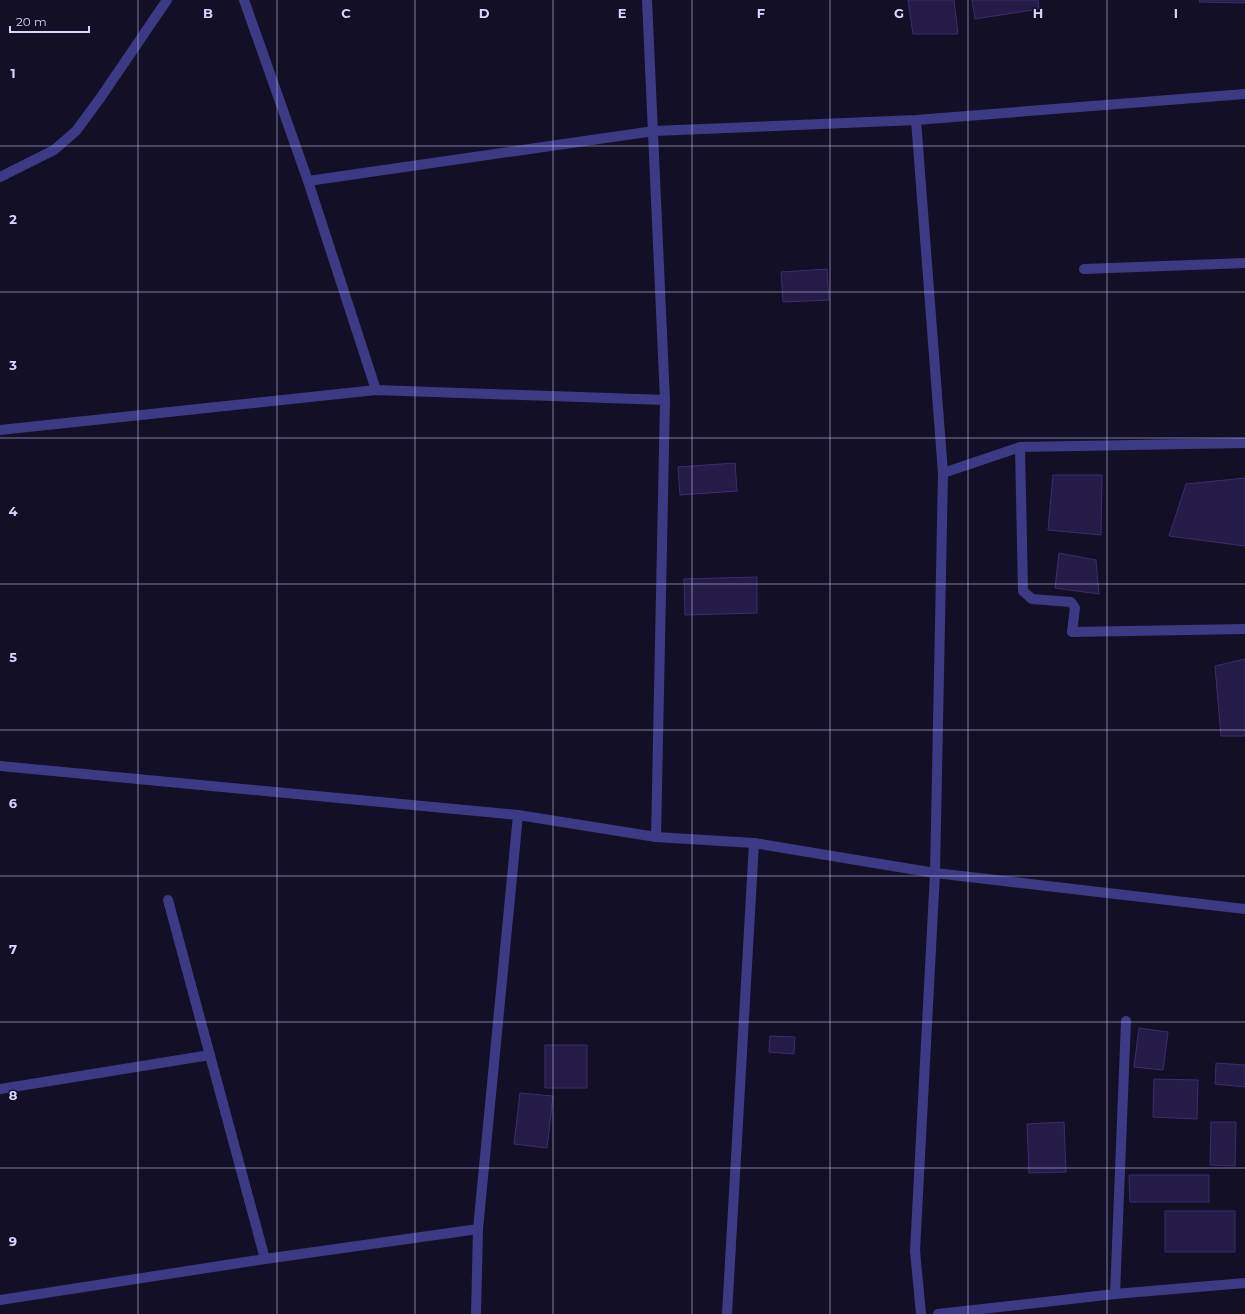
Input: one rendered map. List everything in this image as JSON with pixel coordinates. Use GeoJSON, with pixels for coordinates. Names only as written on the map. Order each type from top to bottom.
{"type":"FeatureCollection","features":[{"type":"Feature","properties":{"kind":"street"},"geometry":{"type":"LineString","coordinates":[[0,176],[54,150],[76,131],[167,0]]}},
{"type":"Feature","properties":{"kind":"street"},"geometry":{"type":"LineString","coordinates":[[244,0],[308,181],[376,390]]}},
{"type":"Feature","properties":{"kind":"street"},"geometry":{"type":"LineString","coordinates":[[647,0],[665,400],[656,837]]}},
{"type":"Feature","properties":{"kind":"street"},"geometry":{"type":"LineString","coordinates":[[308,181],[654,131],[916,120],[1245,94]]}},
{"type":"Feature","properties":{"kind":"street"},"geometry":{"type":"LineString","coordinates":[[916,120],[943,474],[935,872],[915,1251],[921,1314]]}},
{"type":"Feature","properties":{"kind":"street"},"geometry":{"type":"LineString","coordinates":[[1084,270],[1245,263]]}},
{"type":"Feature","properties":{"kind":"street"},"geometry":{"type":"LineString","coordinates":[[0,430],[376,390],[665,400]]}},
{"type":"Feature","properties":{"kind":"street"},"geometry":{"type":"LineString","coordinates":[[943,474],[1020,446],[1245,444]]}},
{"type":"Feature","properties":{"kind":"street"},"geometry":{"type":"LineString","coordinates":[[1020,446],[1023,591],[1032,599],[1071,602],[1074,608],[1072,632],[1245,629]]}},
{"type":"Feature","properties":{"kind":"street"},"geometry":{"type":"LineString","coordinates":[[0,766],[518,815],[656,837],[754,843],[935,872],[1245,909]]}},
{"type":"Feature","properties":{"kind":"street"},"geometry":{"type":"LineString","coordinates":[[476,1314],[478,1229],[518,815]]}},
{"type":"Feature","properties":{"kind":"street"},"geometry":{"type":"LineString","coordinates":[[727,1314],[754,843]]}},
{"type":"Feature","properties":{"kind":"street"},"geometry":{"type":"LineString","coordinates":[[168,900],[265,1259]]}},
{"type":"Feature","properties":{"kind":"street"},"geometry":{"type":"LineString","coordinates":[[1115,1294],[1126,1021]]}},
{"type":"Feature","properties":{"kind":"street"},"geometry":{"type":"LineString","coordinates":[[0,1089],[210,1055]]}},
{"type":"Feature","properties":{"kind":"street"},"geometry":{"type":"LineString","coordinates":[[0,1300],[265,1259],[478,1229]]}},
{"type":"Feature","properties":{"kind":"street"},"geometry":{"type":"LineString","coordinates":[[938,1314],[1115,1294],[1245,1283]]}},
{"type":"Feature","properties":{"kind":"building"},"geometry":{"type":"Polygon","coordinates":[[[908,0],[954,0],[958,34],[913,34],[908,0]]]}},
{"type":"Feature","properties":{"kind":"building"},"geometry":{"type":"Polygon","coordinates":[[[972,0],[1038,0],[1039,9],[975,19],[972,0]]]}},
{"type":"Feature","properties":{"kind":"building"},"geometry":{"type":"Polygon","coordinates":[[[1200,0],[1245,0],[1245,3],[1199,2],[1200,0]]]}},
{"type":"Feature","properties":{"kind":"building"},"geometry":{"type":"Polygon","coordinates":[[[827,269],[829,300],[783,302],[781,272],[827,269]]]}},
{"type":"Feature","properties":{"kind":"building"},"geometry":{"type":"Polygon","coordinates":[[[735,463],[737,491],[680,495],[678,467],[735,463]]]}},
{"type":"Feature","properties":{"kind":"building"},"geometry":{"type":"Polygon","coordinates":[[[1053,475],[1102,475],[1101,535],[1048,530],[1053,475]]]}},
{"type":"Feature","properties":{"kind":"building"},"geometry":{"type":"Polygon","coordinates":[[[1245,478],[1245,546],[1169,536],[1186,484],[1245,478]]]}},
{"type":"Feature","properties":{"kind":"building"},"geometry":{"type":"Polygon","coordinates":[[[1059,553],[1096,560],[1099,594],[1055,588],[1059,553]]]}},
{"type":"Feature","properties":{"kind":"building"},"geometry":{"type":"Polygon","coordinates":[[[757,577],[757,613],[685,615],[684,579],[757,577]]]}},
{"type":"Feature","properties":{"kind":"building"},"geometry":{"type":"Polygon","coordinates":[[[1245,659],[1245,736],[1221,736],[1215,666],[1245,659]]]}},
{"type":"Feature","properties":{"kind":"building"},"geometry":{"type":"Polygon","coordinates":[[[1139,1028],[1168,1032],[1163,1070],[1134,1067],[1139,1028]]]}},
{"type":"Feature","properties":{"kind":"building"},"geometry":{"type":"Polygon","coordinates":[[[770,1036],[795,1037],[794,1054],[769,1052],[770,1036]]]}},
{"type":"Feature","properties":{"kind":"building"},"geometry":{"type":"Polygon","coordinates":[[[545,1045],[587,1045],[587,1088],[545,1088],[545,1045]]]}},
{"type":"Feature","properties":{"kind":"building"},"geometry":{"type":"Polygon","coordinates":[[[1216,1063],[1245,1065],[1245,1087],[1215,1084],[1216,1063]]]}},
{"type":"Feature","properties":{"kind":"building"},"geometry":{"type":"Polygon","coordinates":[[[1154,1079],[1198,1080],[1197,1119],[1153,1117],[1154,1079]]]}},
{"type":"Feature","properties":{"kind":"building"},"geometry":{"type":"Polygon","coordinates":[[[520,1093],[553,1096],[547,1148],[514,1144],[520,1093]]]}},
{"type":"Feature","properties":{"kind":"building"},"geometry":{"type":"Polygon","coordinates":[[[1064,1122],[1066,1172],[1029,1173],[1027,1124],[1064,1122]]]}},
{"type":"Feature","properties":{"kind":"building"},"geometry":{"type":"Polygon","coordinates":[[[1211,1122],[1236,1122],[1235,1166],[1210,1165],[1211,1122]]]}},
{"type":"Feature","properties":{"kind":"building"},"geometry":{"type":"Polygon","coordinates":[[[1129,1175],[1209,1175],[1209,1202],[1130,1202],[1129,1175]]]}},
{"type":"Feature","properties":{"kind":"building"},"geometry":{"type":"Polygon","coordinates":[[[1165,1211],[1235,1211],[1235,1252],[1165,1252],[1165,1211]]]}}]}
